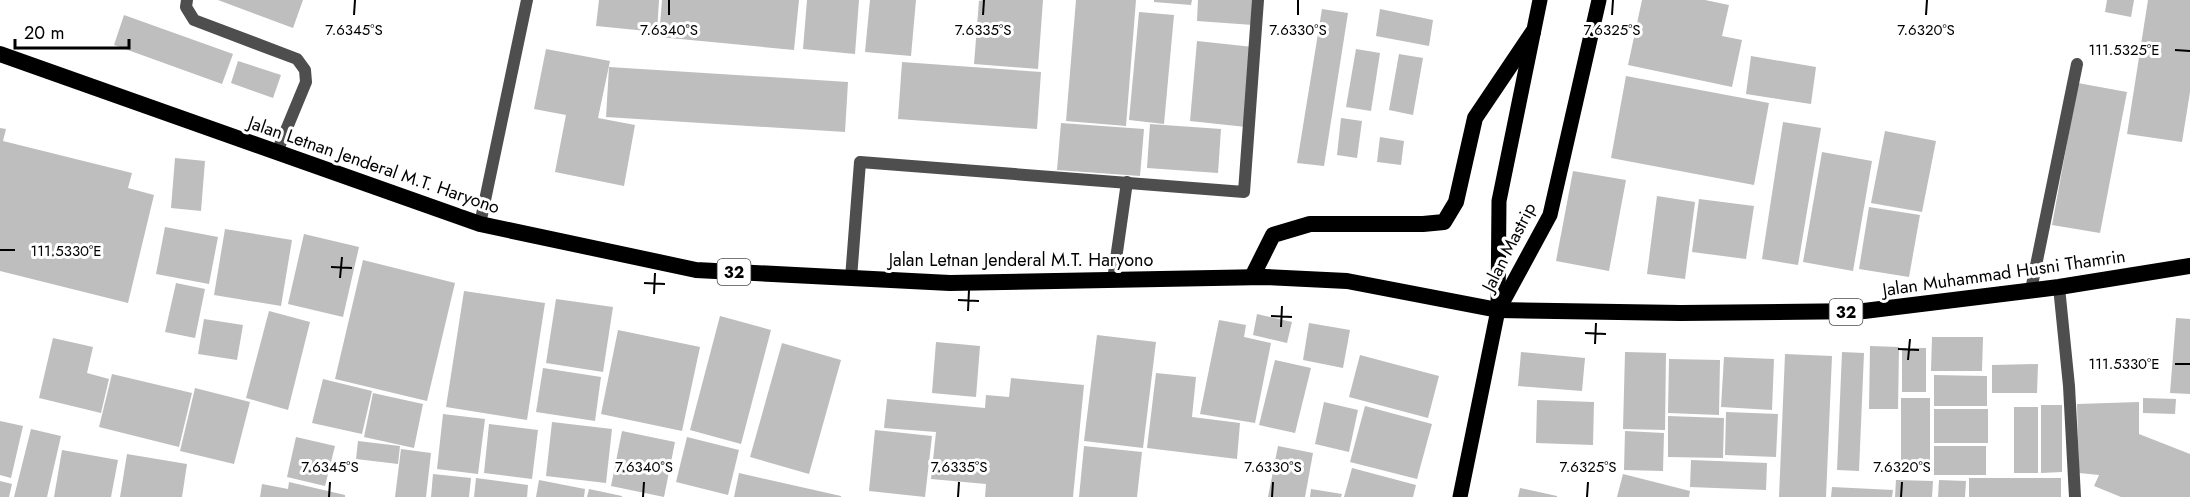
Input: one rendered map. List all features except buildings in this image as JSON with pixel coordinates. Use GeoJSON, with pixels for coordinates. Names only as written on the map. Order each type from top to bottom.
{"type":"FeatureCollection","features":[{"type":"Feature","properties":{"kind":"highway"},"geometry":{"type":"LineString","coordinates":[[1252,278],[1273,235],[1310,224],[1444,222],[1456,202],[1475,118],[1533,32]]}},
{"type":"Feature","properties":{"kind":"highway","name":"Jalan Letnan Jenderal M.T. Haryono"},"geometry":{"type":"LineString","coordinates":[[0,54],[480,225],[696,270],[950,283],[1252,278],[1347,281],[1498,310]]}},
{"type":"Feature","properties":{"kind":"highway","name":"Jalan Muhammad Husni Thamrin"},"geometry":{"type":"LineString","coordinates":[[1498,310],[1681,313],[1864,312],[2190,266]]}},
{"type":"Feature","properties":{"kind":"main road","name":"Jalan Mastrip"},"geometry":{"type":"LineString","coordinates":[[1498,310],[1498,201],[1540,0]]}},
{"type":"Feature","properties":{"kind":"main road","name":"Jalan Mastrip"},"geometry":{"type":"LineString","coordinates":[[1498,310],[1550,215],[1555,201],[1599,0]]}},
{"type":"Feature","properties":{"kind":"main road"},"geometry":{"type":"LineString","coordinates":[[1460,497],[1498,310]]}},
{"type":"Feature","properties":{"kind":"street"},"geometry":{"type":"LineString","coordinates":[[187,0],[186,7],[194,20],[297,59],[306,70],[306,82],[277,152]]}},
{"type":"Feature","properties":{"kind":"street"},"geometry":{"type":"LineString","coordinates":[[480,225],[526,0]]}},
{"type":"Feature","properties":{"kind":"street"},"geometry":{"type":"LineString","coordinates":[[851,278],[860,162],[1244,192],[1258,0]]}},
{"type":"Feature","properties":{"kind":"street"},"geometry":{"type":"LineString","coordinates":[[2031,290],[2077,64]]}},
{"type":"Feature","properties":{"kind":"street"},"geometry":{"type":"LineString","coordinates":[[1113,280],[1126,182]]}},
{"type":"Feature","properties":{"kind":"street"},"geometry":{"type":"LineString","coordinates":[[2059,286],[2069,386],[2075,497]]}}]}
